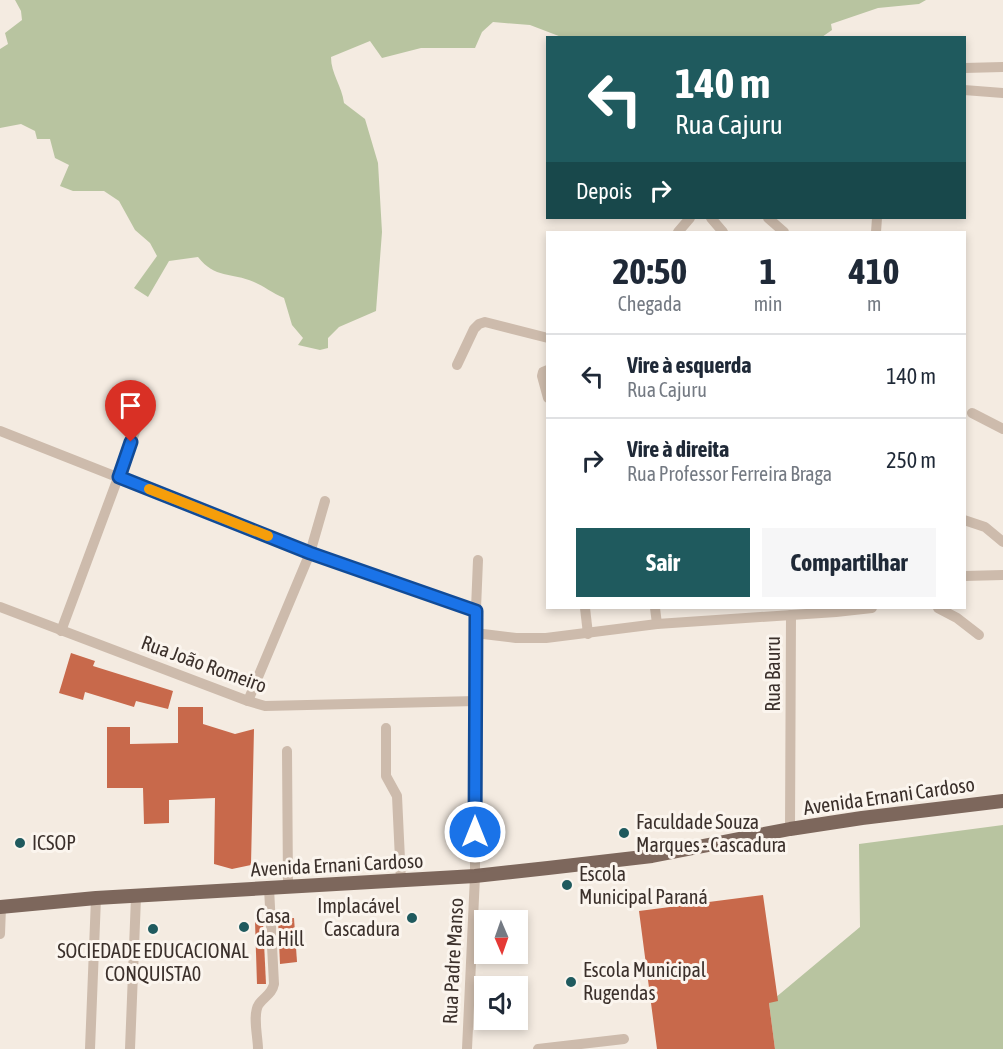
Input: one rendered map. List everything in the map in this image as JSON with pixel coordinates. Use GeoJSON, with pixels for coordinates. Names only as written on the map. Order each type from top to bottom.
{"type":"FeatureCollection","features":[{"type":"Feature","properties":{"kind":"main road","name":"Avenida Ernani Cardoso"},"geometry":{"type":"LineString","coordinates":[[1,907],[96,898],[475,876],[652,856],[790,829],[1003,801]]}},
{"type":"Feature","properties":{"kind":"street"},"geometry":{"type":"LineString","coordinates":[[966,68],[1003,67]]}},
{"type":"Feature","properties":{"kind":"street"},"geometry":{"type":"LineString","coordinates":[[966,90],[1003,93]]}},
{"type":"Feature","properties":{"kind":"street"},"geometry":{"type":"LineString","coordinates":[[679,231],[689,219]]}},
{"type":"Feature","properties":{"kind":"street"},"geometry":{"type":"LineString","coordinates":[[712,219],[722,231]]}},
{"type":"Feature","properties":{"kind":"street"},"geometry":{"type":"LineString","coordinates":[[769,219],[783,231]]}},
{"type":"Feature","properties":{"kind":"street"},"geometry":{"type":"LineString","coordinates":[[457,365],[474,328],[479,324],[486,322],[546,337]]}},
{"type":"Feature","properties":{"kind":"street"},"geometry":{"type":"LineString","coordinates":[[972,413],[1003,429]]}},
{"type":"Feature","properties":{"kind":"street"},"geometry":{"type":"LineString","coordinates":[[62,631],[138,424]]}},
{"type":"Feature","properties":{"kind":"street"},"geometry":{"type":"LineString","coordinates":[[0,431],[310,553],[476,611]]}},
{"type":"Feature","properties":{"kind":"street"},"geometry":{"type":"LineString","coordinates":[[248,701],[310,553],[325,501]]}},
{"type":"Feature","properties":{"kind":"street"},"geometry":{"type":"LineString","coordinates":[[966,521],[985,527],[1003,542]]}},
{"type":"Feature","properties":{"kind":"street","name":"Rua Padre Manso"},"geometry":{"type":"LineString","coordinates":[[467,1049],[475,876],[475,633],[478,560]]}},
{"type":"Feature","properties":{"kind":"street"},"geometry":{"type":"LineString","coordinates":[[966,576],[1003,575]]}},
{"type":"Feature","properties":{"kind":"street","name":"Rua João Romeiro"},"geometry":{"type":"LineString","coordinates":[[0,607],[265,706],[476,701]]}},
{"type":"Feature","properties":{"kind":"street"},"geometry":{"type":"LineString","coordinates":[[585,609],[588,634]]}},
{"type":"Feature","properties":{"kind":"street"},"geometry":{"type":"LineString","coordinates":[[655,609],[657,624]]}},
{"type":"Feature","properties":{"kind":"street"},"geometry":{"type":"LineString","coordinates":[[791,615],[860,609]]}},
{"type":"Feature","properties":{"kind":"street"},"geometry":{"type":"LineString","coordinates":[[941,609],[949,612],[979,635]]}},
{"type":"Feature","properties":{"kind":"street","name":"Rua Bauru"},"geometry":{"type":"LineString","coordinates":[[475,633],[531,638],[588,634],[657,624],[791,615],[790,829]]}},
{"type":"Feature","properties":{"kind":"street"},"geometry":{"type":"LineString","coordinates":[[386,728],[386,776],[397,796],[401,881]]}},
{"type":"Feature","properties":{"kind":"street"},"geometry":{"type":"LineString","coordinates":[[287,751],[288,887]]}},
{"type":"Feature","properties":{"kind":"street"},"geometry":{"type":"LineString","coordinates":[[258,1049],[257,1011],[274,984],[269,888]]}},
{"type":"Feature","properties":{"kind":"street"},"geometry":{"type":"LineString","coordinates":[[130,1049],[136,897]]}},
{"type":"Feature","properties":{"kind":"street"},"geometry":{"type":"LineString","coordinates":[[90,1049],[96,898]]}},
{"type":"Feature","properties":{"kind":"street"},"geometry":{"type":"LineString","coordinates":[[0,934],[1,907]]}},
{"type":"Feature","properties":{"kind":"street"},"geometry":{"type":"LineString","coordinates":[[538,1049],[624,1039]]}},
{"type":"Feature","properties":{"kind":"green space"},"geometry":{"type":"Polygon","coordinates":[[[15,0],[926,0],[919,4],[878,8],[831,24],[832,30],[823,36],[559,36],[530,25],[493,22],[482,32],[475,48],[421,48],[382,58],[370,41],[331,57],[344,103],[365,119],[378,163],[382,232],[376,311],[339,327],[328,338],[328,348],[320,350],[298,345],[303,338],[292,325],[284,298],[254,282],[217,272],[198,257],[169,261],[148,297],[134,288],[157,256],[150,243],[135,230],[119,201],[104,191],[73,191],[60,186],[69,165],[55,158],[50,139],[37,139],[35,131],[21,124],[0,128],[0,49],[8,44],[5,33],[22,20],[21,11],[15,0]]]}},
{"type":"Feature","properties":{"kind":"green space"},"geometry":{"type":"Polygon","coordinates":[[[1003,825],[1003,1049],[775,1049],[769,1003],[860,927],[859,844],[1003,825]]]}},
{"type":"Feature","properties":{"kind":"building"},"geometry":{"type":"Polygon","coordinates":[[[71,653],[95,661],[93,666],[173,691],[168,709],[136,701],[134,707],[85,692],[83,700],[59,693],[71,653]]]}},
{"type":"Feature","properties":{"kind":"building"},"geometry":{"type":"Polygon","coordinates":[[[178,707],[203,707],[203,724],[235,734],[254,729],[251,865],[232,869],[214,864],[215,798],[169,800],[169,823],[144,824],[143,788],[107,788],[107,727],[130,727],[130,744],[178,743],[178,707]]]}},
{"type":"Feature","properties":{"kind":"building"},"geometry":{"type":"Polygon","coordinates":[[[763,895],[778,1001],[769,1003],[775,1049],[657,1049],[639,911],[763,895]]]}},
{"type":"Feature","properties":{"kind":"building"},"geometry":{"type":"Polygon","coordinates":[[[294,918],[297,962],[280,964],[278,919],[294,918]]]}},
{"type":"Feature","properties":{"kind":"building"},"geometry":{"type":"Polygon","coordinates":[[[255,922],[263,922],[266,984],[257,984],[255,922]]]}},
{"type":"Feature","properties":{"kind":"slow traffic"},"geometry":{"type":"LineString","coordinates":[[149,489],[268,536]]}},
{"type":"Feature","properties":{"kind":"place","name":"Faculdade Souza Marques - Cascadura"},"geometry":{"type":"Point","coordinates":[624,833]}},
{"type":"Feature","properties":{"kind":"place","name":"ICSOP"},"geometry":{"type":"Point","coordinates":[20,843]}},
{"type":"Feature","properties":{"kind":"place","name":"Escola Municipal Paraná"},"geometry":{"type":"Point","coordinates":[567,885]}},
{"type":"Feature","properties":{"kind":"place","name":"Implacável Cascadura"},"geometry":{"type":"Point","coordinates":[412,918]}},
{"type":"Feature","properties":{"kind":"place","name":"Casa da Hill"},"geometry":{"type":"Point","coordinates":[244,927]}},
{"type":"Feature","properties":{"kind":"place","name":"SOCIEDADE EDUCACIONAL CONQUISTA0"},"geometry":{"type":"Point","coordinates":[153,929]}},
{"type":"Feature","properties":{"kind":"place","name":"Escola Municipal Rugendas"},"geometry":{"type":"Point","coordinates":[571,982]}},
{"type":"Feature","properties":{"kind":"route"},"geometry":{"type":"LineString","coordinates":[[131,442],[119,477],[310,553],[476,611],[475,832]]}}]}
